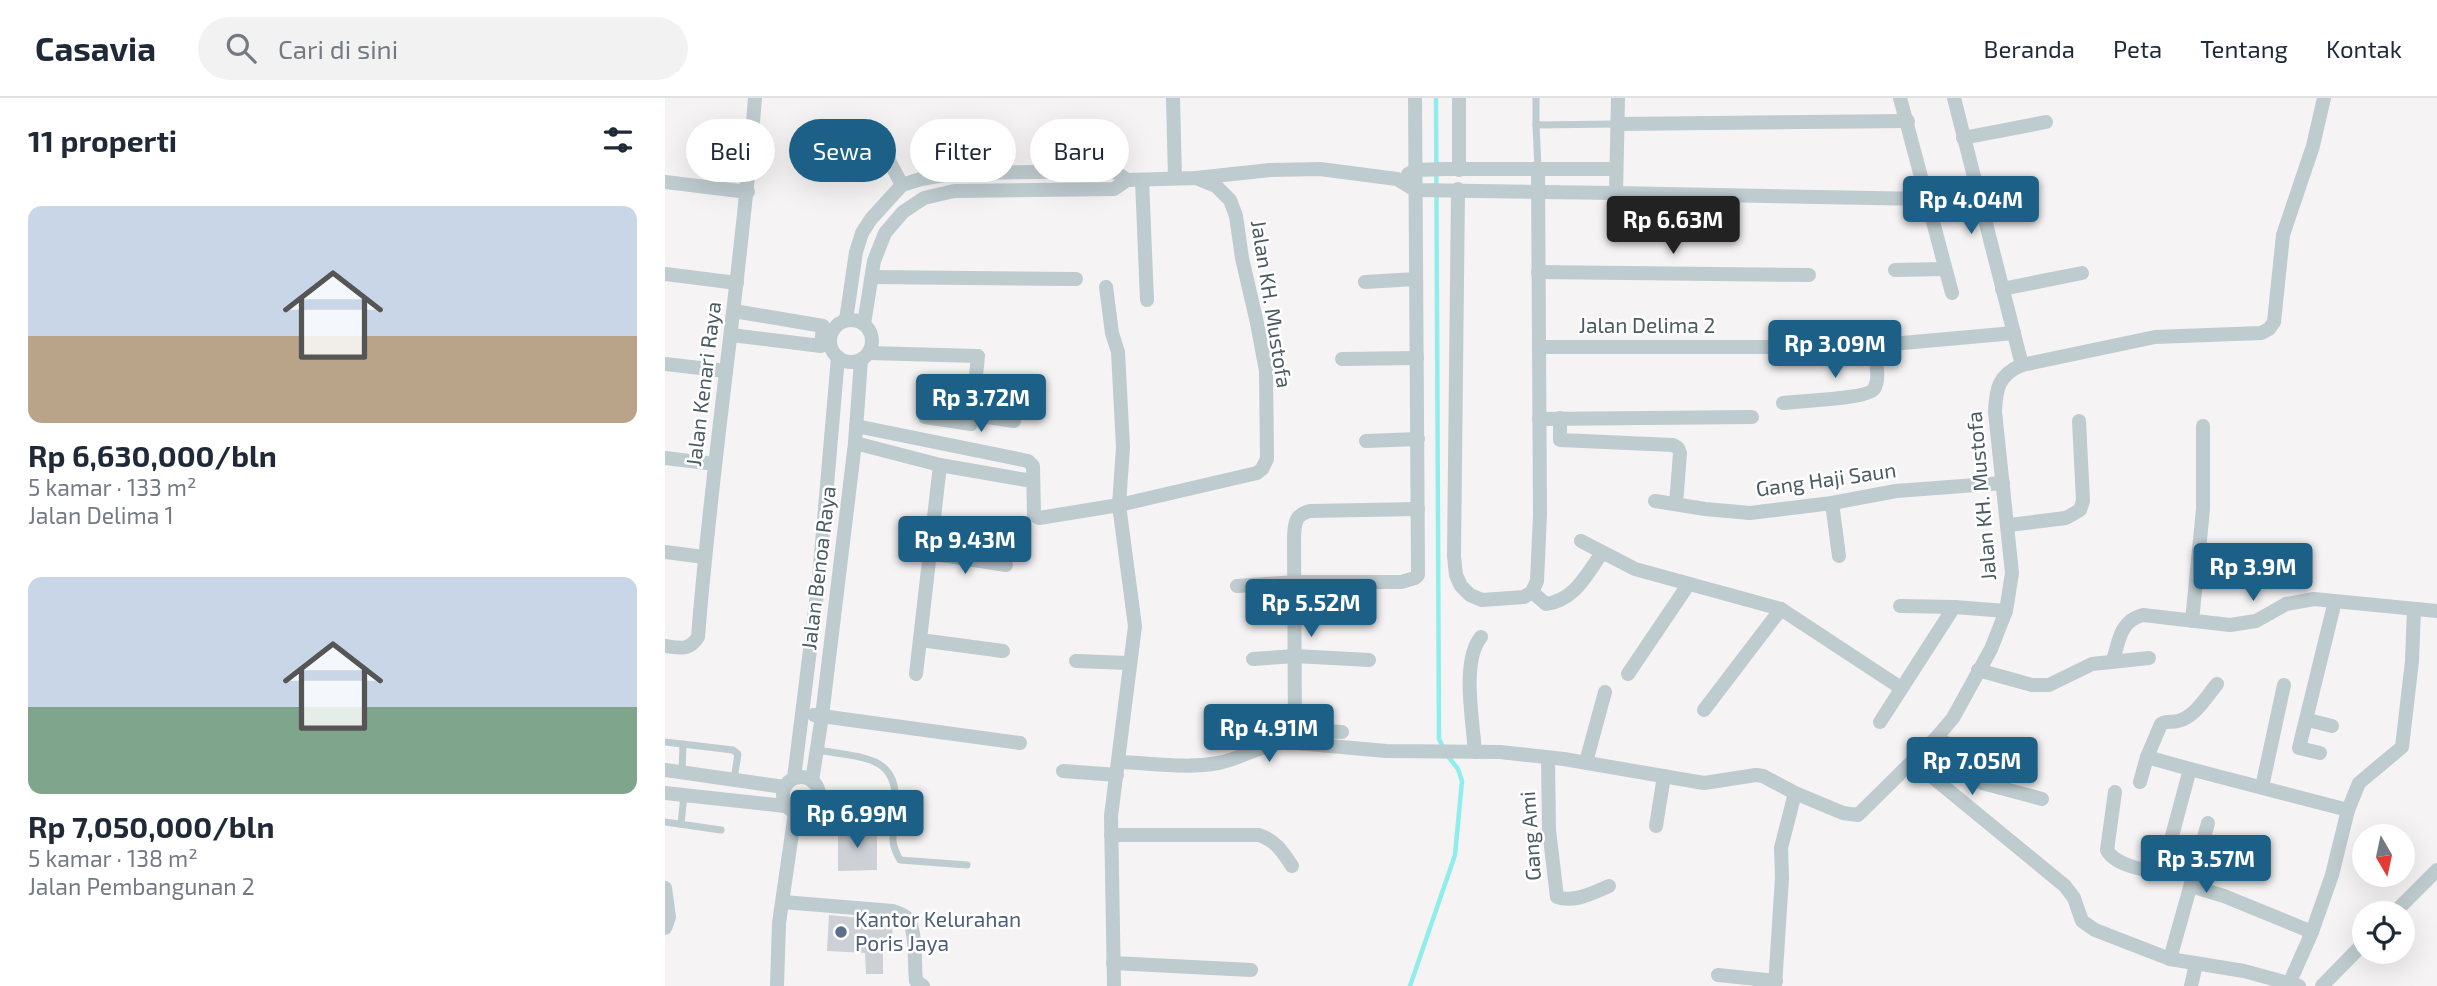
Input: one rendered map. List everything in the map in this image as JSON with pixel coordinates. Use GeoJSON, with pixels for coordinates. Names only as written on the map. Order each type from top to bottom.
{"type":"FeatureCollection","features":[{"type":"Feature","properties":{"kind":"street","name":"Jalan Kenari Raya"},"geometry":{"type":"LineString","coordinates":[[665,646],[685,649],[698,637],[704,557],[748,192],[755,98]]}},
{"type":"Feature","properties":{"kind":"street"},"geometry":{"type":"LineString","coordinates":[[1173,98],[1175,178]]}},
{"type":"Feature","properties":{"kind":"street"},"geometry":{"type":"LineString","coordinates":[[1237,586],[1295,582],[1401,582],[1415,578],[1420,569],[1416,279],[1419,191],[1415,98]]}},
{"type":"Feature","properties":{"kind":"street"},"geometry":{"type":"LineString","coordinates":[[1452,169],[1459,98]]}},
{"type":"Feature","properties":{"kind":"street"},"geometry":{"type":"LineString","coordinates":[[1616,193],[1618,98]]}},
{"type":"Feature","properties":{"kind":"street"},"geometry":{"type":"LineString","coordinates":[[1901,98],[1952,293]]}},
{"type":"Feature","properties":{"kind":"street"},"geometry":{"type":"LineString","coordinates":[[1954,98],[2022,365],[2155,337],[2249,335],[2269,329],[2274,322],[2283,235],[2313,146],[2324,98]]}},
{"type":"Feature","properties":{"kind":"street"},"geometry":{"type":"LineString","coordinates":[[1618,124],[1908,121]]}},
{"type":"Feature","properties":{"kind":"street"},"geometry":{"type":"LineString","coordinates":[[1963,138],[2046,122]]}},
{"type":"Feature","properties":{"kind":"street"},"geometry":{"type":"LineString","coordinates":[[864,324],[874,261],[885,233],[903,212],[924,198],[954,191],[1114,189],[1134,180],[1320,169],[1397,179],[1419,191],[1493,190],[1926,199]]}},
{"type":"Feature","properties":{"kind":"street"},"geometry":{"type":"LineString","coordinates":[[1452,190],[1456,575],[1461,586],[1470,595],[1482,600],[1524,597],[1532,592],[1537,581],[1540,515],[1538,169]]}},
{"type":"Feature","properties":{"kind":"street"},"geometry":{"type":"LineString","coordinates":[[1397,179],[1418,170],[1616,169]]}},
{"type":"Feature","properties":{"kind":"street"},"geometry":{"type":"LineString","coordinates":[[1493,190],[1502,185],[1501,175],[1496,170]]}},
{"type":"Feature","properties":{"kind":"street"},"geometry":{"type":"LineString","coordinates":[[846,320],[856,252],[862,233],[870,219],[902,185],[955,173],[1114,171],[1134,180]]}},
{"type":"Feature","properties":{"kind":"street"},"geometry":{"type":"LineString","coordinates":[[896,174],[902,185]]}},
{"type":"Feature","properties":{"kind":"street","name":"Jalan KH. Mustofa"},"geometry":{"type":"LineString","coordinates":[[856,426],[1028,461],[1033,466],[1034,515],[1039,519],[1119,505],[1257,473],[1267,459],[1266,371],[1241,258],[1236,216],[1230,200],[1216,186],[1196,178]]}},
{"type":"Feature","properties":{"kind":"street"},"geometry":{"type":"LineString","coordinates":[[1134,180],[1147,300]]}},
{"type":"Feature","properties":{"kind":"street"},"geometry":{"type":"LineString","coordinates":[[665,183],[748,192]]}},
{"type":"Feature","properties":{"kind":"street"},"geometry":{"type":"LineString","coordinates":[[1895,270],[1945,269]]}},
{"type":"Feature","properties":{"kind":"street"},"geometry":{"type":"LineString","coordinates":[[1538,272],[1809,275]]}},
{"type":"Feature","properties":{"kind":"street"},"geometry":{"type":"LineString","coordinates":[[2002,289],[2082,273]]}},
{"type":"Feature","properties":{"kind":"street"},"geometry":{"type":"LineString","coordinates":[[665,274],[737,283]]}},
{"type":"Feature","properties":{"kind":"street"},"geometry":{"type":"LineString","coordinates":[[872,277],[1076,279]]}},
{"type":"Feature","properties":{"kind":"street"},"geometry":{"type":"LineString","coordinates":[[1365,282],[1416,279]]}},
{"type":"Feature","properties":{"kind":"street"},"geometry":{"type":"LineString","coordinates":[[1106,288],[1112,333],[1118,352],[1123,412],[1119,505],[1135,626],[1128,663],[1112,808],[1114,986]]}},
{"type":"Feature","properties":{"kind":"street"},"geometry":{"type":"LineString","coordinates":[[731,335],[821,346],[823,326],[734,311]]}},
{"type":"Feature","properties":{"kind":"street"},"geometry":{"type":"LineString","coordinates":[[865,356],[873,342],[871,332],[864,324],[846,320],[835,327],[831,335],[832,351],[849,362],[865,356],[978,356],[973,422],[969,424],[925,417]]}},
{"type":"Feature","properties":{"kind":"street"},"geometry":{"type":"LineString","coordinates":[[1836,349],[2014,333]]}},
{"type":"Feature","properties":{"kind":"street"},"geometry":{"type":"LineString","coordinates":[[1783,403],[1859,396],[1871,392],[1875,388],[1877,376],[1873,346]]}},
{"type":"Feature","properties":{"kind":"street","name":"Jalan Delima 2"},"geometry":{"type":"LineString","coordinates":[[1539,347],[1798,347]]}},
{"type":"Feature","properties":{"kind":"street","name":"Jalan Benoa Raya"},"geometry":{"type":"LineString","coordinates":[[838,357],[819,578],[802,713],[789,782],[782,800],[790,809],[808,813],[817,804],[819,792],[812,781],[865,356]]}},
{"type":"Feature","properties":{"kind":"street"},"geometry":{"type":"LineString","coordinates":[[1342,359],[1417,358]]}},
{"type":"Feature","properties":{"kind":"street"},"geometry":{"type":"LineString","coordinates":[[665,364],[726,372]]}},
{"type":"Feature","properties":{"kind":"street","name":"Jalan KH. Mustofa"},"geometry":{"type":"LineString","coordinates":[[1295,736],[1387,751],[1475,752],[1586,762],[1704,783],[1763,776],[1843,813],[1858,815],[1953,718],[1991,649],[2006,611],[2013,573],[1995,412],[1998,387],[2003,378],[2010,370],[2022,365]]}},
{"type":"Feature","properties":{"kind":"street"},"geometry":{"type":"LineString","coordinates":[[973,415],[1014,421]]}},
{"type":"Feature","properties":{"kind":"street"},"geometry":{"type":"LineString","coordinates":[[1539,419],[1752,417]]}},
{"type":"Feature","properties":{"kind":"street"},"geometry":{"type":"LineString","coordinates":[[1560,418],[1560,440],[1673,445],[1678,448],[1680,453],[1676,504]]}},
{"type":"Feature","properties":{"kind":"street"},"geometry":{"type":"LineString","coordinates":[[2009,525],[2066,518],[2080,510],[2083,501],[2079,421]]}},
{"type":"Feature","properties":{"kind":"street"},"geometry":{"type":"LineString","coordinates":[[2192,621],[2203,509],[2203,426]]}},
{"type":"Feature","properties":{"kind":"street"},"geometry":{"type":"LineString","coordinates":[[1366,441],[1418,439]]}},
{"type":"Feature","properties":{"kind":"street"},"geometry":{"type":"LineString","coordinates":[[855,443],[940,464],[1026,480]]}},
{"type":"Feature","properties":{"kind":"street"},"geometry":{"type":"LineString","coordinates":[[665,458],[715,464]]}},
{"type":"Feature","properties":{"kind":"street"},"geometry":{"type":"LineString","coordinates":[[916,674],[940,464]]}},
{"type":"Feature","properties":{"kind":"street","name":"Gang Haji Saun"},"geometry":{"type":"LineString","coordinates":[[1655,501],[1750,513],[1832,503],[1896,491],[2003,483]]}},
{"type":"Feature","properties":{"kind":"street"},"geometry":{"type":"LineString","coordinates":[[1832,503],[1839,556]]}},
{"type":"Feature","properties":{"kind":"street"},"geometry":{"type":"LineString","coordinates":[[1295,736],[1295,522],[1301,513],[1310,510],[1418,509]]}},
{"type":"Feature","properties":{"kind":"street"},"geometry":{"type":"LineString","coordinates":[[1581,541],[1635,569],[1781,609],[1901,688]]}},
{"type":"Feature","properties":{"kind":"street"},"geometry":{"type":"LineString","coordinates":[[665,552],[704,557]]}},
{"type":"Feature","properties":{"kind":"street"},"geometry":{"type":"LineString","coordinates":[[929,553],[1006,565]]}},
{"type":"Feature","properties":{"kind":"street"},"geometry":{"type":"LineString","coordinates":[[1532,592],[1546,604],[1561,602],[1571,595],[1602,553]]}},
{"type":"Feature","properties":{"kind":"street"},"geometry":{"type":"LineString","coordinates":[[819,578],[838,581]]}},
{"type":"Feature","properties":{"kind":"street"},"geometry":{"type":"LineString","coordinates":[[1628,674],[1688,585]]}},
{"type":"Feature","properties":{"kind":"street"},"geometry":{"type":"LineString","coordinates":[[2113,661],[2122,630],[2131,618],[2144,615],[2230,625],[2243,624],[2256,621],[2286,604],[2300,600],[2437,611]]}},
{"type":"Feature","properties":{"kind":"street"},"geometry":{"type":"LineString","coordinates":[[2321,753],[2299,748],[2335,601]]}},
{"type":"Feature","properties":{"kind":"street"},"geometry":{"type":"LineString","coordinates":[[1900,606],[2006,611]]}},
{"type":"Feature","properties":{"kind":"street"},"geometry":{"type":"LineString","coordinates":[[1880,722],[1954,607]]}},
{"type":"Feature","properties":{"kind":"street"},"geometry":{"type":"LineString","coordinates":[[1913,761],[2065,886],[2074,898],[2080,917],[2087,925],[2171,959],[2244,971],[2294,985],[2332,875],[2348,810],[2359,783],[2402,747],[2412,661],[2414,608]]}},
{"type":"Feature","properties":{"kind":"street"},"geometry":{"type":"LineString","coordinates":[[1704,710],[1781,609]]}},
{"type":"Feature","properties":{"kind":"street"},"geometry":{"type":"LineString","coordinates":[[1475,752],[1470,663],[1473,647],[1481,637]]}},
{"type":"Feature","properties":{"kind":"street"},"geometry":{"type":"LineString","coordinates":[[920,640],[1003,651]]}},
{"type":"Feature","properties":{"kind":"street"},"geometry":{"type":"LineString","coordinates":[[1253,659],[1295,656],[1369,660]]}},
{"type":"Feature","properties":{"kind":"street"},"geometry":{"type":"LineString","coordinates":[[1978,670],[2032,685],[2049,685],[2061,681],[2082,667],[2150,658]]}},
{"type":"Feature","properties":{"kind":"street"},"geometry":{"type":"LineString","coordinates":[[1076,661],[1128,663]]}},
{"type":"Feature","properties":{"kind":"street"},"geometry":{"type":"LineString","coordinates":[[2140,782],[2161,724],[2166,721],[2176,722],[2195,712],[2217,684]]}},
{"type":"Feature","properties":{"kind":"street"},"geometry":{"type":"LineString","coordinates":[[2262,787],[2284,685]]}},
{"type":"Feature","properties":{"kind":"street"},"geometry":{"type":"LineString","coordinates":[[1586,762],[1605,692]]}},
{"type":"Feature","properties":{"kind":"street"},"geometry":{"type":"LineString","coordinates":[[802,713],[1020,743]]}},
{"type":"Feature","properties":{"kind":"street"},"geometry":{"type":"LineString","coordinates":[[2308,720],[2332,726]]}},
{"type":"Feature","properties":{"kind":"street"},"geometry":{"type":"LineString","coordinates":[[1063,771],[1208,764],[1226,761],[1295,736],[1342,732]]}},
{"type":"Feature","properties":{"kind":"street"},"geometry":{"type":"LineString","coordinates":[[1936,738],[1981,760],[1982,783],[2042,799]]}},
{"type":"Feature","properties":{"kind":"street"},"geometry":{"type":"LineString","coordinates":[[2147,757],[2348,810]]}},
{"type":"Feature","properties":{"kind":"street","name":"Gang Ami"},"geometry":{"type":"LineString","coordinates":[[1548,758],[1549,830],[1557,896],[1559,899],[1583,897],[1609,886]]}},
{"type":"Feature","properties":{"kind":"street"},"geometry":{"type":"LineString","coordinates":[[2115,792],[2106,843],[2109,856],[2146,871],[2160,870],[2165,862],[2190,769]]}},
{"type":"Feature","properties":{"kind":"street"},"geometry":{"type":"LineString","coordinates":[[665,770],[734,779],[789,782],[806,778],[812,781]]}},
{"type":"Feature","properties":{"kind":"street"},"geometry":{"type":"LineString","coordinates":[[1656,826],[1664,776]]}},
{"type":"Feature","properties":{"kind":"street"},"geometry":{"type":"LineString","coordinates":[[665,793],[790,809],[779,923],[777,986]]}},
{"type":"Feature","properties":{"kind":"street"},"geometry":{"type":"LineString","coordinates":[[1718,975],[1776,984],[1782,878],[1781,848],[1795,793]]}},
{"type":"Feature","properties":{"kind":"street"},"geometry":{"type":"LineString","coordinates":[[2171,959],[2208,822]]}},
{"type":"Feature","properties":{"kind":"street"},"geometry":{"type":"LineString","coordinates":[[1111,835],[1259,835],[1271,839],[1292,866]]}},
{"type":"Feature","properties":{"kind":"street"},"geometry":{"type":"LineString","coordinates":[[2406,901],[2437,870]]}},
{"type":"Feature","properties":{"kind":"street"},"geometry":{"type":"LineString","coordinates":[[2191,886],[2224,896],[2312,932]]}},
{"type":"Feature","properties":{"kind":"street"},"geometry":{"type":"LineString","coordinates":[[665,888],[669,917],[665,928]]}},
{"type":"Feature","properties":{"kind":"street"},"geometry":{"type":"LineString","coordinates":[[783,902],[902,914],[907,918],[911,929],[916,981],[923,986]]}},
{"type":"Feature","properties":{"kind":"street"},"geometry":{"type":"LineString","coordinates":[[2322,986],[2352,955]]}},
{"type":"Feature","properties":{"kind":"street"},"geometry":{"type":"LineString","coordinates":[[1113,963],[1251,970]]}},
{"type":"Feature","properties":{"kind":"street"},"geometry":{"type":"LineString","coordinates":[[2191,986],[2196,964]]}},
{"type":"Feature","properties":{"kind":"lane"},"geometry":{"type":"LineString","coordinates":[[1536,98],[1538,169]]}},
{"type":"Feature","properties":{"kind":"lane"},"geometry":{"type":"LineString","coordinates":[[1537,125],[1618,124]]}},
{"type":"Feature","properties":{"kind":"lane"},"geometry":{"type":"LineString","coordinates":[[665,742],[733,750],[738,754],[734,779]]}},
{"type":"Feature","properties":{"kind":"lane"},"geometry":{"type":"LineString","coordinates":[[682,772],[683,744]]}},
{"type":"Feature","properties":{"kind":"lane"},"geometry":{"type":"LineString","coordinates":[[817,750],[869,760],[884,766],[893,777],[897,801],[892,845],[900,860],[967,866]]}},
{"type":"Feature","properties":{"kind":"lane"},"geometry":{"type":"LineString","coordinates":[[681,824],[684,795]]}},
{"type":"Feature","properties":{"kind":"lane"},"geometry":{"type":"LineString","coordinates":[[665,822],[721,830]]}},
{"type":"Feature","properties":{"kind":"building"},"geometry":{"type":"Polygon","coordinates":[[[877,830],[877,870],[838,871],[838,831],[877,830]]]}},
{"type":"Feature","properties":{"kind":"building"},"geometry":{"type":"Polygon","coordinates":[[[829,915],[892,921],[893,945],[883,945],[883,974],[866,974],[865,953],[827,951],[829,915]]]}},
{"type":"Feature","properties":{"kind":"waterway"},"geometry":{"type":"LineString","coordinates":[[1436,98],[1439,739],[1443,747]]}},
{"type":"Feature","properties":{"kind":"waterway"},"geometry":{"type":"LineString","coordinates":[[1410,986],[1455,855],[1462,781],[1458,769],[1447,755]]}},
{"type":"Feature","properties":{"kind":"place","name":"Kantor Kelurahan Poris Jaya"},"geometry":{"type":"Point","coordinates":[841,932]}}]}
